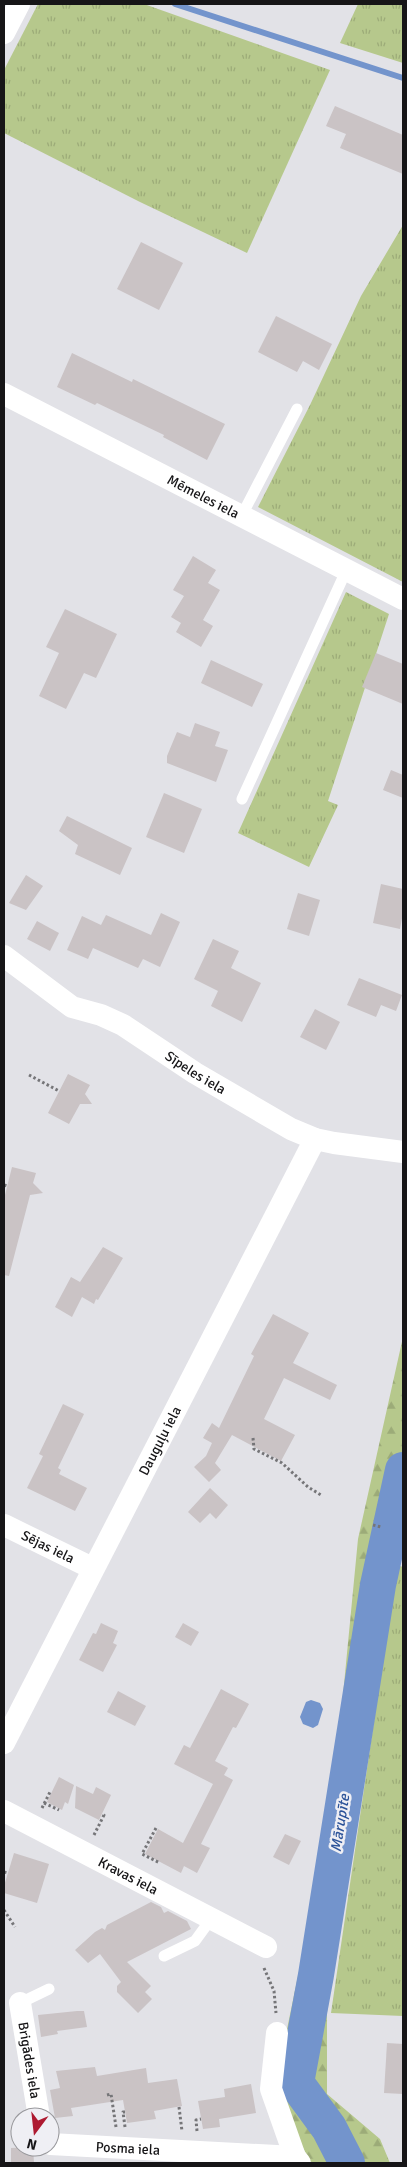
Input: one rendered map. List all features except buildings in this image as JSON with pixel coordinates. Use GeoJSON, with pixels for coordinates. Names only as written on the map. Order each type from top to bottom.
{"type":"FeatureCollection","features":[{"type":"Feature","properties":{"kind":"street"},"geometry":{"type":"LineString","coordinates":[[4,33],[19,4]]}},
{"type":"Feature","properties":{"kind":"street","name":"Mēmeles iela"},"geometry":{"type":"LineString","coordinates":[[4,394],[403,599]]}},
{"type":"Feature","properties":{"kind":"street","name":"Sīpeles iela"},"geometry":{"type":"LineString","coordinates":[[4,956],[72,1006],[101,1015],[123,1025],[194,1073],[291,1130],[315,1140],[403,1152]]}},
{"type":"Feature","properties":{"kind":"street","name":"Dauguļu iela"},"geometry":{"type":"LineString","coordinates":[[4,1743],[92,1568],[315,1140]]}},
{"type":"Feature","properties":{"kind":"street","name":"Sējas iela"},"geometry":{"type":"LineString","coordinates":[[4,1525],[92,1568]]}},
{"type":"Feature","properties":{"kind":"street","name":"Kravas iela"},"geometry":{"type":"LineString","coordinates":[[4,1811],[259,1944]]}},
{"type":"Feature","properties":{"kind":"street","name":"Brigādes iela"},"geometry":{"type":"LineString","coordinates":[[20,2003],[37,2107]]}},
{"type":"Feature","properties":{"kind":"street"},"geometry":{"type":"LineString","coordinates":[[277,2033],[271,2089],[297,2160]]}},
{"type":"Feature","properties":{"kind":"street","name":"Posma iela"},"geometry":{"type":"LineString","coordinates":[[60,2144],[297,2160]]}},
{"type":"Feature","properties":{"kind":"lane"},"geometry":{"type":"LineString","coordinates":[[241,517],[297,409]]}},
{"type":"Feature","properties":{"kind":"lane"},"geometry":{"type":"LineString","coordinates":[[242,799],[346,571]]}},
{"type":"Feature","properties":{"kind":"lane"},"geometry":{"type":"LineString","coordinates":[[164,1956],[195,1941],[211,1919]]}},
{"type":"Feature","properties":{"kind":"lane"},"geometry":{"type":"LineString","coordinates":[[20,2003],[48,1989]]}},
{"type":"Feature","properties":{"kind":"path"},"geometry":{"type":"LineString","coordinates":[[29,1074],[59,1091]]}},
{"type":"Feature","properties":{"kind":"path"},"geometry":{"type":"LineString","coordinates":[[253,1438],[254,1449],[282,1464],[308,1487],[321,1494]]}},
{"type":"Feature","properties":{"kind":"path"},"geometry":{"type":"LineString","coordinates":[[373,1525],[381,1527]]}},
{"type":"Feature","properties":{"kind":"path"},"geometry":{"type":"LineString","coordinates":[[44,1802],[60,1810]]}},
{"type":"Feature","properties":{"kind":"path"},"geometry":{"type":"LineString","coordinates":[[156,1828],[142,1854],[160,1863]]}},
{"type":"Feature","properties":{"kind":"path"},"geometry":{"type":"LineString","coordinates":[[4,1910],[15,1927]]}},
{"type":"Feature","properties":{"kind":"path"},"geometry":{"type":"LineString","coordinates":[[259,1944],[274,1990],[277,2033]]}},
{"type":"Feature","properties":{"kind":"path"},"geometry":{"type":"LineString","coordinates":[[107,2095],[111,2094],[118,2147]]}},
{"type":"Feature","properties":{"kind":"green space"},"geometry":{"type":"Polygon","coordinates":[[[38,4],[144,4],[330,70],[247,253],[140,202],[4,133],[4,70],[38,4]]]}},
{"type":"Feature","properties":{"kind":"green space"},"geometry":{"type":"Polygon","coordinates":[[[358,4],[403,4],[403,63],[340,43],[358,4]]]}},
{"type":"Feature","properties":{"kind":"green space"},"geometry":{"type":"Polygon","coordinates":[[[403,225],[403,582],[258,507],[310,405],[361,296],[403,225]]]}},
{"type":"Feature","properties":{"kind":"green space"},"geometry":{"type":"Polygon","coordinates":[[[346,592],[389,614],[328,801],[338,805],[309,867],[238,833],[346,592]]]}},
{"type":"Feature","properties":{"kind":"green space"},"geometry":{"type":"Polygon","coordinates":[[[403,1337],[403,1538],[397,1565],[327,2012],[327,2094],[380,2139],[390,2163],[311,2163],[291,2125],[275,2087],[310,1918],[321,1875],[320,1845],[342,1705],[358,1539],[403,1337]]]}},
{"type":"Feature","properties":{"kind":"green space"},"geometry":{"type":"Polygon","coordinates":[[[397,1565],[403,1567],[403,2016],[331,2013],[397,1565]]]}},
{"type":"Feature","properties":{"kind":"water"},"geometry":{"type":"Polygon","coordinates":[[[311,1700],[320,1703],[323,1709],[318,1725],[313,1728],[303,1724],[300,1717],[306,1702],[311,1700]]]}},
{"type":"Feature","properties":{"kind":"waterway"},"geometry":{"type":"LineString","coordinates":[[175,4],[403,78]]}},
{"type":"Feature","properties":{"kind":"waterway","name":"Mārupīte"},"geometry":{"type":"LineString","coordinates":[[347,2163],[329,2128],[296,2083],[316,1975],[378,1585],[403,1470]]}}]}
